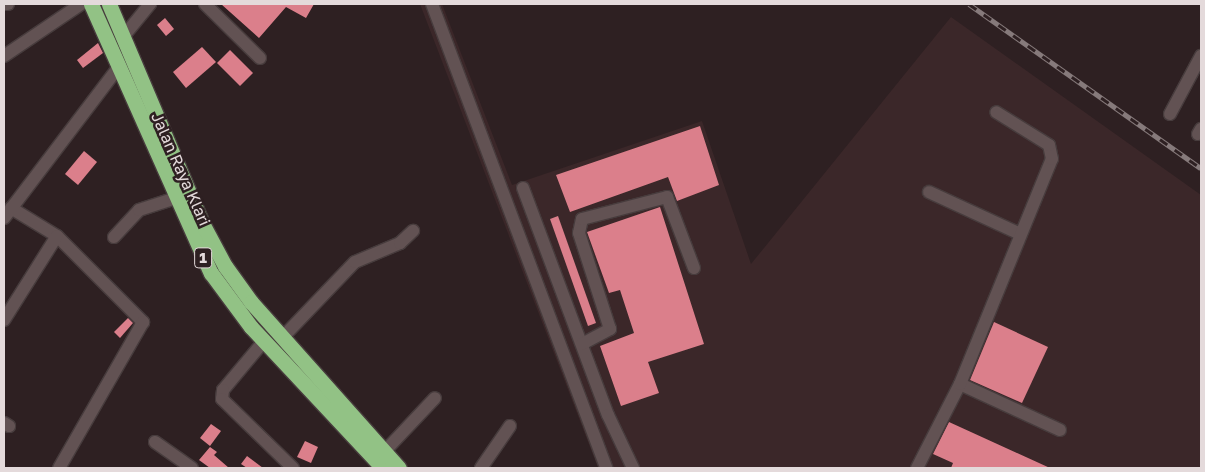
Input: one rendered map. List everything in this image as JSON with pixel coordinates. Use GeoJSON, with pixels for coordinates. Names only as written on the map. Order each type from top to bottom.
{"type":"FeatureCollection","features":[{"type":"Feature","properties":{"kind":"highway","name":"Jalan Raya Klari"},"geometry":{"type":"LineString","coordinates":[[92,4],[117,69],[211,273],[264,341],[383,468]]}},
{"type":"Feature","properties":{"kind":"highway","name":"Jalan Raya Klari"},"geometry":{"type":"LineString","coordinates":[[109,4],[202,223],[225,266],[282,338],[399,468]]}},
{"type":"Feature","properties":{"kind":"street"},"geometry":{"type":"LineString","coordinates":[[4,56],[81,4]]}},
{"type":"Feature","properties":{"kind":"street"},"geometry":{"type":"LineString","coordinates":[[122,37],[150,4]]}},
{"type":"Feature","properties":{"kind":"street"},"geometry":{"type":"LineString","coordinates":[[204,4],[260,58]]}},
{"type":"Feature","properties":{"kind":"street"},"geometry":{"type":"LineString","coordinates":[[432,4],[606,468]]}},
{"type":"Feature","properties":{"kind":"street"},"geometry":{"type":"LineString","coordinates":[[1170,114],[1201,56]]}},
{"type":"Feature","properties":{"kind":"street"},"geometry":{"type":"LineString","coordinates":[[58,468],[143,322],[57,236],[6,214],[117,69]]}},
{"type":"Feature","properties":{"kind":"street"},"geometry":{"type":"LineString","coordinates":[[917,468],[960,384],[1052,152],[1049,144],[996,112]]}},
{"type":"Feature","properties":{"kind":"street"},"geometry":{"type":"LineString","coordinates":[[523,188],[582,344],[634,468]]}},
{"type":"Feature","properties":{"kind":"street"},"geometry":{"type":"LineString","coordinates":[[928,192],[1018,234]]}},
{"type":"Feature","properties":{"kind":"street"},"geometry":{"type":"LineString","coordinates":[[582,344],[610,328],[578,233],[582,219],[666,197],[694,268]]}},
{"type":"Feature","properties":{"kind":"street"},"geometry":{"type":"LineString","coordinates":[[114,237],[139,210],[175,198]]}},
{"type":"Feature","properties":{"kind":"street"},"geometry":{"type":"LineString","coordinates":[[282,338],[355,262],[400,243],[413,231]]}},
{"type":"Feature","properties":{"kind":"street"},"geometry":{"type":"LineString","coordinates":[[4,320],[57,236]]}},
{"type":"Feature","properties":{"kind":"street"},"geometry":{"type":"LineString","coordinates":[[264,341],[223,390],[222,399],[293,468]]}},
{"type":"Feature","properties":{"kind":"street"},"geometry":{"type":"LineString","coordinates":[[960,384],[1060,430]]}},
{"type":"Feature","properties":{"kind":"street"},"geometry":{"type":"LineString","coordinates":[[384,452],[436,398]]}},
{"type":"Feature","properties":{"kind":"street"},"geometry":{"type":"LineString","coordinates":[[481,468],[510,426]]}},
{"type":"Feature","properties":{"kind":"street"},"geometry":{"type":"LineString","coordinates":[[155,442],[192,468]]}},
{"type":"Feature","properties":{"kind":"shaded area"},"geometry":{"type":"Polygon","coordinates":[[[420,4],[442,4],[512,185],[702,121],[751,264],[951,17],[1201,195],[1201,468],[598,468],[420,4]]]}},
{"type":"Feature","properties":{"kind":"building"},"geometry":{"type":"Polygon","coordinates":[[[221,4],[314,4],[306,18],[286,7],[259,38],[221,4]]]}},
{"type":"Feature","properties":{"kind":"building"},"geometry":{"type":"Polygon","coordinates":[[[165,18],[174,29],[166,36],[157,25],[165,18]]]}},
{"type":"Feature","properties":{"kind":"building"},"geometry":{"type":"Polygon","coordinates":[[[98,43],[103,53],[83,68],[77,60],[98,43]]]}},
{"type":"Feature","properties":{"kind":"building"},"geometry":{"type":"Polygon","coordinates":[[[202,47],[216,62],[186,88],[173,72],[202,47]]]}},
{"type":"Feature","properties":{"kind":"building"},"geometry":{"type":"Polygon","coordinates":[[[230,50],[253,73],[240,86],[217,63],[230,50]]]}},
{"type":"Feature","properties":{"kind":"building"},"geometry":{"type":"Polygon","coordinates":[[[700,126],[719,185],[677,201],[668,177],[570,212],[556,175],[700,126]]]}},
{"type":"Feature","properties":{"kind":"building"},"geometry":{"type":"Polygon","coordinates":[[[84,151],[97,162],[78,185],[65,174],[84,151]]]}},
{"type":"Feature","properties":{"kind":"building"},"geometry":{"type":"Polygon","coordinates":[[[660,207],[704,344],[648,362],[659,393],[621,406],[600,346],[634,333],[620,290],[609,293],[587,232],[660,207]]]}},
{"type":"Feature","properties":{"kind":"building"},"geometry":{"type":"Polygon","coordinates":[[[558,216],[596,323],[588,326],[550,219],[558,216]]]}},
{"type":"Feature","properties":{"kind":"building"},"geometry":{"type":"Polygon","coordinates":[[[128,318],[133,323],[120,338],[114,332],[128,318]]]}},
{"type":"Feature","properties":{"kind":"building"},"geometry":{"type":"Polygon","coordinates":[[[994,322],[1048,347],[1022,403],[970,380],[994,322]]]}},
{"type":"Feature","properties":{"kind":"building"},"geometry":{"type":"Polygon","coordinates":[[[949,422],[1050,468],[951,468],[953,463],[933,454],[949,422]]]}},
{"type":"Feature","properties":{"kind":"building"},"geometry":{"type":"Polygon","coordinates":[[[211,424],[221,431],[210,446],[200,438],[211,424]]]}},
{"type":"Feature","properties":{"kind":"building"},"geometry":{"type":"Polygon","coordinates":[[[305,441],[318,447],[311,463],[297,457],[305,441]]]}},
{"type":"Feature","properties":{"kind":"building"},"geometry":{"type":"Polygon","coordinates":[[[210,447],[217,452],[214,455],[229,468],[210,468],[199,460],[210,447]]]}},
{"type":"Feature","properties":{"kind":"building"},"geometry":{"type":"Polygon","coordinates":[[[247,456],[263,468],[247,468],[241,464],[247,456]]]}},
{"type":"Feature","properties":{"kind":"railway"},"geometry":{"type":"LineString","coordinates":[[969,4],[1201,168]]}}]}
